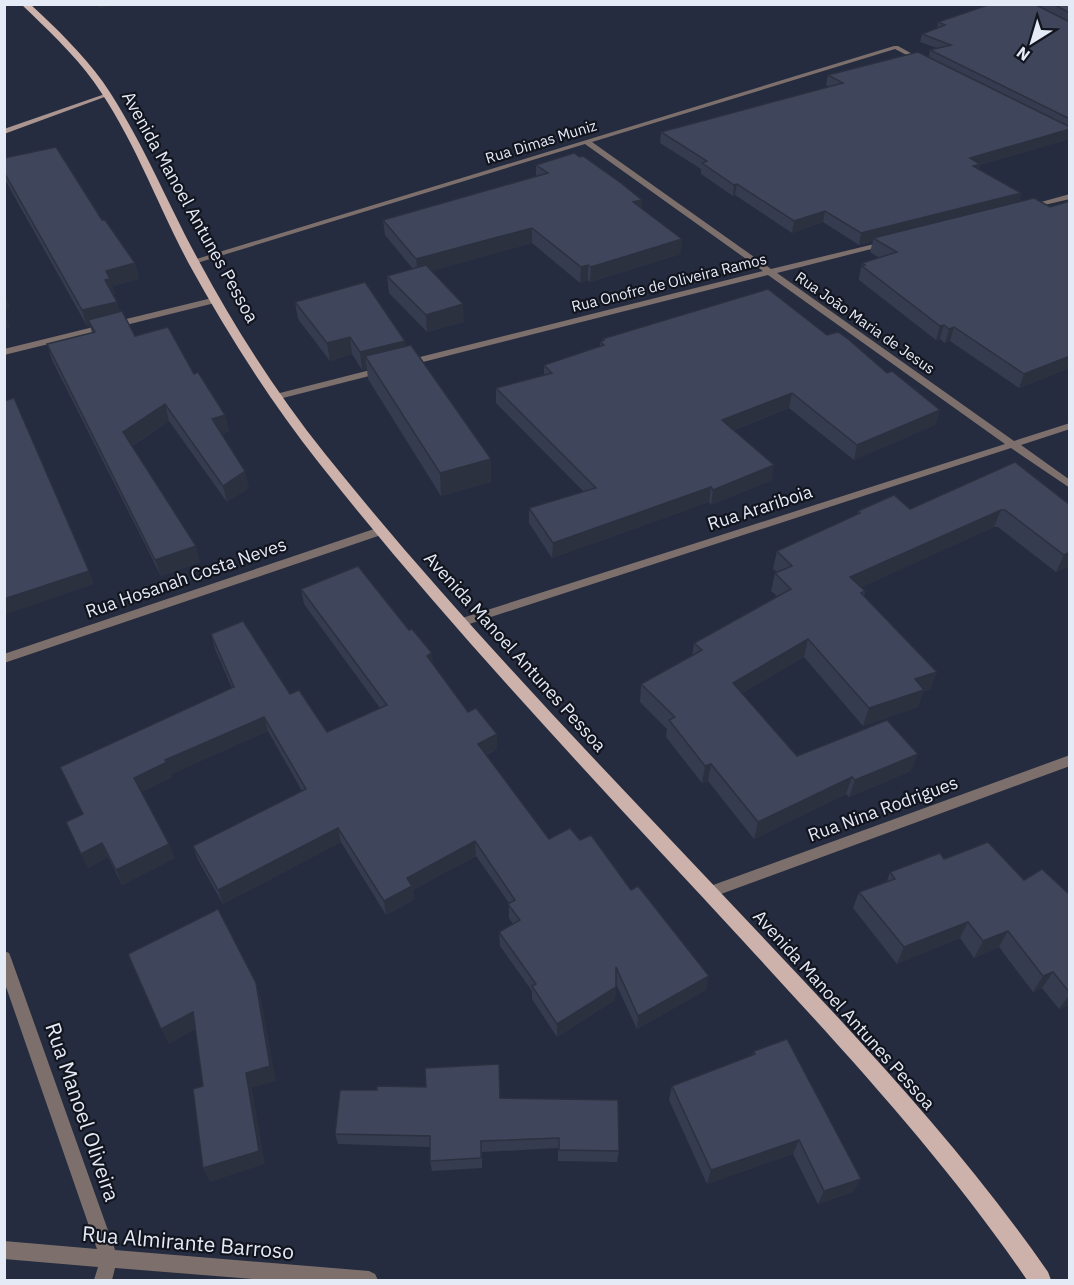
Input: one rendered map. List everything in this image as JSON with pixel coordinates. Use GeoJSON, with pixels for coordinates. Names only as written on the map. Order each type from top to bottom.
{"type":"FeatureCollection","features":[{"type":"Feature","properties":{"kind":"main road","name":"Avenida Manoel Antunes Pessoa"},"geometry":{"type":"LineString","coordinates":[[25,4],[56,31],[107,95],[194,261],[275,397],[380,531],[460,623],[903,1101],[1010,1235],[1040,1281]]}},
{"type":"Feature","properties":{"kind":"street","name":"Rua Dimas Muniz"},"geometry":{"type":"LineString","coordinates":[[194,261],[896,48],[927,63]]}},
{"type":"Feature","properties":{"kind":"street"},"geometry":{"type":"LineString","coordinates":[[4,132],[107,95]]}},
{"type":"Feature","properties":{"kind":"street","name":"Rua João Maria de Jesus"},"geometry":{"type":"LineString","coordinates":[[587,142],[1070,484]]}},
{"type":"Feature","properties":{"kind":"street"},"geometry":{"type":"LineString","coordinates":[[1012,211],[1070,196]]}},
{"type":"Feature","properties":{"kind":"street","name":"Rua Onofre de Oliveira Ramos"},"geometry":{"type":"LineString","coordinates":[[402,365],[897,240]]}},
{"type":"Feature","properties":{"kind":"street"},"geometry":{"type":"LineString","coordinates":[[4,352],[216,300]]}},
{"type":"Feature","properties":{"kind":"street"},"geometry":{"type":"LineString","coordinates":[[275,397],[390,368]]}},
{"type":"Feature","properties":{"kind":"street","name":"Rua Arariboia"},"geometry":{"type":"LineString","coordinates":[[460,623],[1070,426]]}},
{"type":"Feature","properties":{"kind":"street","name":"Rua Hosanah Costa Neves"},"geometry":{"type":"LineString","coordinates":[[4,659],[380,531]]}},
{"type":"Feature","properties":{"kind":"street","name":"Rua Nina Rodrigues"},"geometry":{"type":"LineString","coordinates":[[710,892],[1070,760]]}},
{"type":"Feature","properties":{"kind":"street","name":"Rua Manoel Oliveira"},"geometry":{"type":"LineString","coordinates":[[4,958],[109,1259]]}},
{"type":"Feature","properties":{"kind":"street","name":"Rua Almirante Barroso"},"geometry":{"type":"LineString","coordinates":[[4,1250],[369,1281]]}},
{"type":"Feature","properties":{"kind":"street"},"geometry":{"type":"LineString","coordinates":[[103,1281],[109,1259]]}},
{"type":"Feature","properties":{"kind":"building"},"geometry":{"type":"Polygon","coordinates":[[[991,4],[1034,4],[1070,22],[1070,119],[930,50],[951,45],[922,34],[945,25],[938,22],[991,4]]]}},
{"type":"Feature","properties":{"kind":"building"},"geometry":{"type":"Polygon","coordinates":[[[1053,4],[1070,4],[1070,13],[1053,4]]]}},
{"type":"Feature","properties":{"kind":"building"},"geometry":{"type":"Polygon","coordinates":[[[918,52],[1070,127],[1070,129],[970,158],[980,164],[973,166],[1021,193],[861,233],[825,211],[794,221],[737,184],[734,185],[702,163],[707,161],[661,132],[843,83],[828,75],[918,52]]]}},
{"type":"Feature","properties":{"kind":"building"},"geometry":{"type":"Polygon","coordinates":[[[56,147],[102,220],[105,220],[135,263],[106,271],[110,279],[105,280],[117,302],[82,310],[4,172],[4,158],[56,147]]]}},
{"type":"Feature","properties":{"kind":"building"},"geometry":{"type":"Polygon","coordinates":[[[574,153],[580,157],[583,156],[621,183],[642,200],[633,202],[682,239],[591,267],[588,265],[581,267],[532,228],[416,259],[383,220],[548,173],[536,165],[574,153]]]}},
{"type":"Feature","properties":{"kind":"building"},"geometry":{"type":"Polygon","coordinates":[[[1034,198],[1050,207],[1070,201],[1070,356],[1024,374],[954,327],[949,329],[944,325],[940,326],[862,266],[865,265],[862,263],[897,252],[873,238],[1034,198]]]}},
{"type":"Feature","properties":{"kind":"building"},"geometry":{"type":"Polygon","coordinates":[[[426,265],[463,304],[426,315],[387,276],[426,265]]]}},
{"type":"Feature","properties":{"kind":"building"},"geometry":{"type":"Polygon","coordinates":[[[365,282],[405,341],[360,352],[350,337],[327,343],[295,302],[365,282]]]}},
{"type":"Feature","properties":{"kind":"building"},"geometry":{"type":"Polygon","coordinates":[[[768,289],[827,335],[838,332],[848,339],[887,373],[892,371],[940,410],[857,445],[792,393],[722,420],[774,465],[713,490],[711,487],[553,543],[529,508],[596,488],[496,388],[552,373],[544,365],[604,345],[600,342],[604,340],[602,339],[768,289]]]}},
{"type":"Feature","properties":{"kind":"building"},"geometry":{"type":"Polygon","coordinates":[[[122,311],[135,336],[168,327],[194,374],[198,372],[225,415],[212,419],[245,471],[223,486],[165,404],[123,432],[196,546],[155,560],[47,344],[95,332],[88,320],[122,311]]]}},
{"type":"Feature","properties":{"kind":"building"},"geometry":{"type":"Polygon","coordinates":[[[411,345],[491,459],[440,473],[365,356],[411,345]]]}},
{"type":"Feature","properties":{"kind":"building"},"geometry":{"type":"Polygon","coordinates":[[[14,398],[89,571],[4,599],[4,401],[14,398]]]}},
{"type":"Feature","properties":{"kind":"building"},"geometry":{"type":"Polygon","coordinates":[[[1015,462],[1070,505],[1070,552],[1064,555],[1005,510],[1001,510],[850,577],[865,591],[861,593],[937,672],[915,679],[924,690],[869,708],[808,639],[733,683],[797,756],[887,720],[918,754],[855,780],[852,777],[758,822],[711,764],[705,766],[669,720],[675,717],[641,684],[702,650],[694,643],[791,589],[775,573],[792,566],[777,551],[894,495],[910,509],[1015,462]]]}},
{"type":"Feature","properties":{"kind":"building"},"geometry":{"type":"Polygon","coordinates":[[[358,566],[409,630],[412,629],[432,653],[427,656],[468,712],[476,708],[497,734],[478,744],[549,839],[570,828],[580,840],[591,835],[631,890],[638,886],[709,976],[638,1016],[616,967],[616,987],[557,1024],[532,986],[536,984],[499,932],[520,920],[508,904],[515,900],[475,841],[407,878],[412,886],[384,901],[338,828],[218,890],[193,846],[306,789],[264,717],[165,760],[167,762],[134,778],[169,844],[116,870],[102,843],[81,854],[66,822],[83,814],[60,767],[234,687],[211,634],[243,621],[290,694],[299,690],[327,732],[387,705],[301,589],[358,566]]]}},
{"type":"Feature","properties":{"kind":"building"},"geometry":{"type":"Polygon","coordinates":[[[988,842],[1024,880],[1042,869],[1070,895],[1070,993],[1053,972],[1043,976],[1008,931],[983,941],[968,922],[904,947],[859,892],[895,879],[890,872],[940,853],[944,859],[988,842]]]}},
{"type":"Feature","properties":{"kind":"building"},"geometry":{"type":"Polygon","coordinates":[[[218,909],[256,983],[270,1066],[246,1073],[259,1151],[203,1168],[193,1089],[203,1086],[193,1012],[161,1029],[128,954],[218,909]]]}},
{"type":"Feature","properties":{"kind":"building"},"geometry":{"type":"Polygon","coordinates":[[[787,1039],[861,1179],[824,1191],[799,1140],[711,1170],[672,1086],[787,1039]]]}},
{"type":"Feature","properties":{"kind":"building"},"geometry":{"type":"Polygon","coordinates":[[[499,1064],[500,1098],[618,1100],[619,1151],[559,1150],[559,1138],[481,1141],[481,1158],[430,1161],[430,1136],[335,1134],[340,1090],[377,1090],[377,1086],[426,1087],[425,1068],[499,1064]]]}}]}
